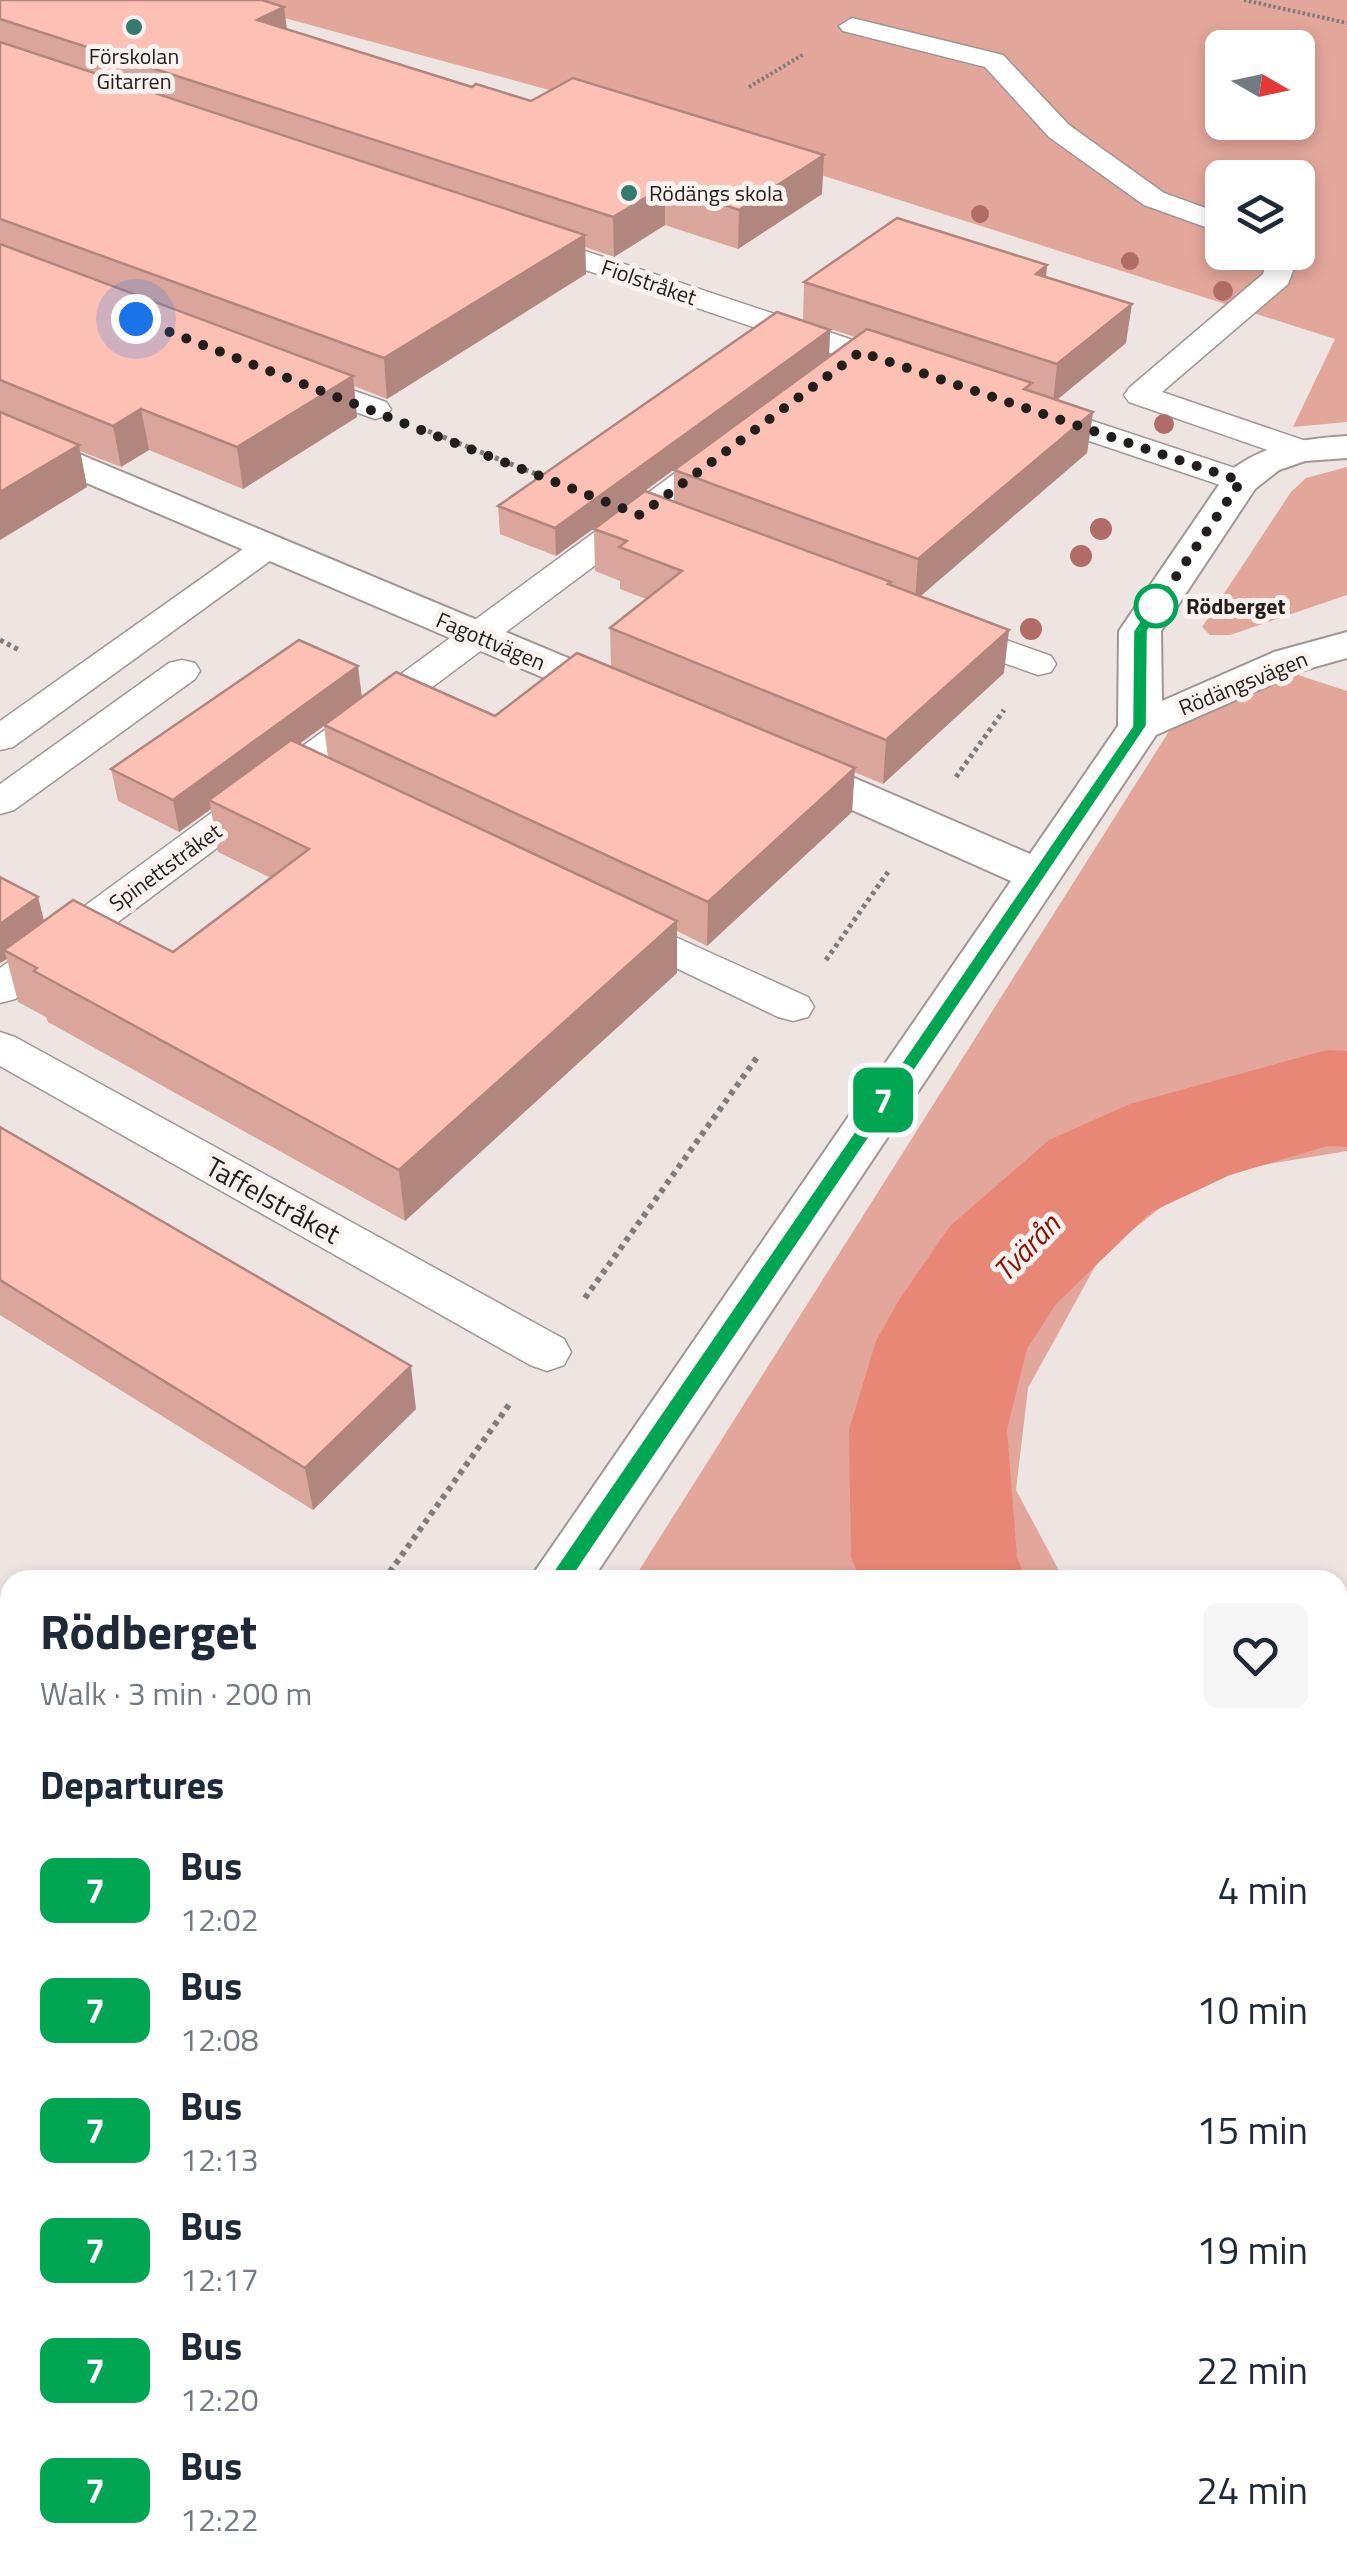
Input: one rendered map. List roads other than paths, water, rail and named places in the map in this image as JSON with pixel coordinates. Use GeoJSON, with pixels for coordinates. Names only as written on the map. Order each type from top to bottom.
{"type":"FeatureCollection","features":[{"type":"Feature","properties":{"kind":"street","name":"Fagottvägen"},"geometry":{"type":"LineString","coordinates":[[0,432],[656,710]]}},
{"type":"Feature","properties":{"kind":"street","name":"Rödängsvägen"},"geometry":{"type":"LineString","coordinates":[[1347,446],[1300,450],[1265,462],[1241,481],[1140,631],[1140,726],[1289,661],[1347,644]]}},
{"type":"Feature","properties":{"kind":"street"},"geometry":{"type":"LineString","coordinates":[[566,1570],[1140,726]]}},
{"type":"Feature","properties":{"kind":"street"},"geometry":{"type":"LineString","coordinates":[[745,747],[923,821],[1036,874]]}},
{"type":"Feature","properties":{"kind":"lane"},"geometry":{"type":"LineString","coordinates":[[852,26],[994,62],[1060,131],[1154,199],[1205,218]]}},
{"type":"Feature","properties":{"kind":"lane","name":"Fiolstråket"},"geometry":{"type":"LineString","coordinates":[[504,233],[935,378]]}},
{"type":"Feature","properties":{"kind":"lane"},"geometry":{"type":"LineString","coordinates":[[1280,270],[1278,278],[1140,396],[1300,450]]}},
{"type":"Feature","properties":{"kind":"lane"},"geometry":{"type":"LineString","coordinates":[[828,376],[860,352]]}},
{"type":"Feature","properties":{"kind":"lane"},"geometry":{"type":"LineString","coordinates":[[268,368],[374,409]]}},
{"type":"Feature","properties":{"kind":"lane"},"geometry":{"type":"LineString","coordinates":[[1010,404],[1241,481]]}},
{"type":"Feature","properties":{"kind":"lane","name":"Spinettstråket"},"geometry":{"type":"LineString","coordinates":[[0,988],[312,779],[478,636],[750,434]]}},
{"type":"Feature","properties":{"kind":"lane"},"geometry":{"type":"LineString","coordinates":[[640,515],[676,529]]}},
{"type":"Feature","properties":{"kind":"lane"},"geometry":{"type":"LineString","coordinates":[[0,739],[269,546]]}},
{"type":"Feature","properties":{"kind":"lane"},"geometry":{"type":"LineString","coordinates":[[911,616],[1038,664]]}},
{"type":"Feature","properties":{"kind":"lane"},"geometry":{"type":"LineString","coordinates":[[0,802],[182,670]]}},
{"type":"Feature","properties":{"kind":"lane"},"geometry":{"type":"LineString","coordinates":[[579,906],[792,1007]]}},
{"type":"Feature","properties":{"kind":"lane","name":"Taffelstråket"},"geometry":{"type":"LineString","coordinates":[[0,1047],[547,1352]]}},
{"type":"Feature","properties":{"kind":"waterway","name":"Tvärån"},"geometry":{"type":"LineString","coordinates":[[939,1570],[934,1557],[928,1430],[953,1341],[1003,1265],[1100,1176],[1180,1139],[1327,1098],[1347,1099]]}},
{"type":"Feature","properties":{"kind":"place","name":"Förskolan Gitarren"},"geometry":{"type":"Point","coordinates":[134,27]}},
{"type":"Feature","properties":{"kind":"place","name":"Rödängs skola"},"geometry":{"type":"Point","coordinates":[629,193]}},
{"type":"Feature","properties":{"kind":"place","name":"Rödberget"},"geometry":{"type":"Point","coordinates":[1156,606]}}]}
